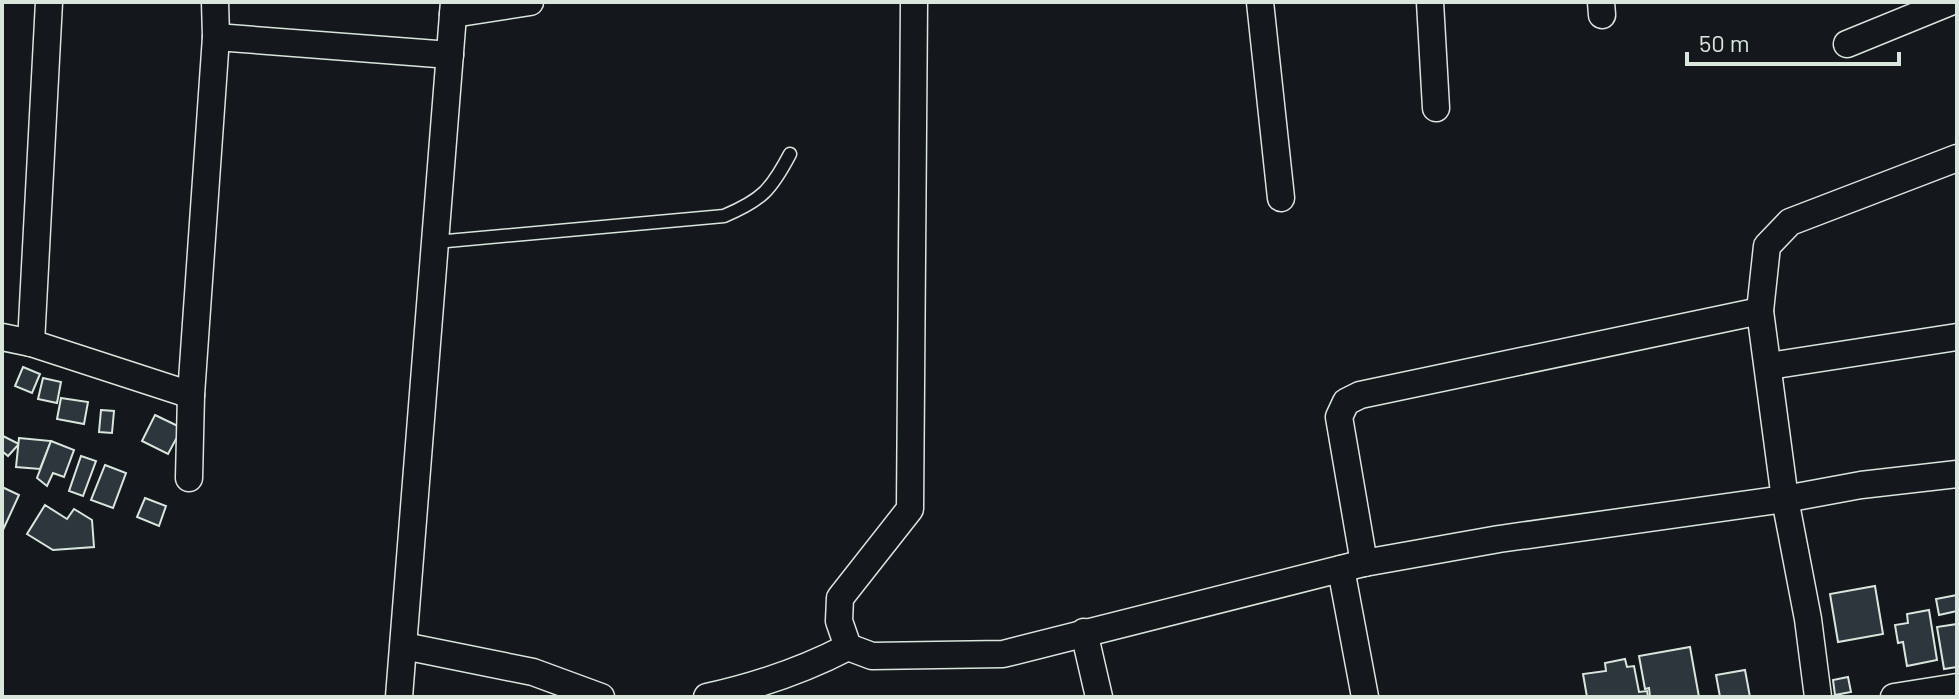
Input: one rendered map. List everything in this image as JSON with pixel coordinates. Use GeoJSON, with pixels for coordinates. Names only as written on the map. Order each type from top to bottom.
{"type":"FeatureCollection","features":[{"type":"Feature","properties":{"kind":"street"},"geometry":{"type":"LineString","coordinates":[[31,343],[49,2]]}},
{"type":"Feature","properties":{"kind":"street"},"geometry":{"type":"LineString","coordinates":[[189,478],[191,395],[216,37],[215,2]]}},
{"type":"Feature","properties":{"kind":"street"},"geometry":{"type":"LineString","coordinates":[[399,697],[454,8],[530,2]]}},
{"type":"Feature","properties":{"kind":"street"},"geometry":{"type":"LineString","coordinates":[[848,647],[839,621],[840,598],[910,509],[914,2]]}},
{"type":"Feature","properties":{"kind":"street"},"geometry":{"type":"LineString","coordinates":[[1260,2],[1281,198]]}},
{"type":"Feature","properties":{"kind":"street"},"geometry":{"type":"LineString","coordinates":[[1430,2],[1436,108]]}},
{"type":"Feature","properties":{"kind":"street"},"geometry":{"type":"LineString","coordinates":[[1847,44],[1950,2]]}},
{"type":"Feature","properties":{"kind":"street"},"geometry":{"type":"LineString","coordinates":[[216,37],[450,55]]}},
{"type":"Feature","properties":{"kind":"street"},"geometry":{"type":"LineString","coordinates":[[1818,697],[1808,619],[1785,499],[1760,311],[1767,246],[1790,222],[1957,158]]}},
{"type":"Feature","properties":{"kind":"street"},"geometry":{"type":"LineString","coordinates":[[1365,697],[1339,417],[1346,402],[1360,395],[1760,311]]}},
{"type":"Feature","properties":{"kind":"street"},"geometry":{"type":"LineString","coordinates":[[2,337],[31,343],[191,395]]}},
{"type":"Feature","properties":{"kind":"street"},"geometry":{"type":"LineString","coordinates":[[1769,366],[1957,337]]}},
{"type":"Feature","properties":{"kind":"street"},"geometry":{"type":"LineString","coordinates":[[707,697],[750,688],[810,666],[848,647],[872,656],[1003,654],[1352,566],[1499,539],[1785,499],[1861,485],[1957,474]]}},
{"type":"Feature","properties":{"kind":"street"},"geometry":{"type":"LineString","coordinates":[[1084,632],[1099,697]]}},
{"type":"Feature","properties":{"kind":"street"},"geometry":{"type":"LineString","coordinates":[[404,646],[533,672],[601,697]]}},
{"type":"Feature","properties":{"kind":"street"},"geometry":{"type":"LineString","coordinates":[[1894,697],[1957,687]]}},
{"type":"Feature","properties":{"kind":"lane"},"geometry":{"type":"LineString","coordinates":[[436,242],[724,216],[747,206],[774,184],[790,154]]}},
{"type":"Feature","properties":{"kind":"building"},"geometry":{"type":"Polygon","coordinates":[[[23,367],[40,374],[32,393],[15,386],[23,367]]]}},
{"type":"Feature","properties":{"kind":"building"},"geometry":{"type":"Polygon","coordinates":[[[43,378],[61,382],[57,403],[38,399],[43,378]]]}},
{"type":"Feature","properties":{"kind":"building"},"geometry":{"type":"Polygon","coordinates":[[[61,398],[88,402],[84,424],[57,419],[61,398]]]}},
{"type":"Feature","properties":{"kind":"building"},"geometry":{"type":"Polygon","coordinates":[[[101,410],[114,411],[112,433],[99,432],[101,410]]]}},
{"type":"Feature","properties":{"kind":"building"},"geometry":{"type":"Polygon","coordinates":[[[155,415],[182,428],[168,454],[142,441],[155,415]]]}},
{"type":"Feature","properties":{"kind":"building"},"geometry":{"type":"Polygon","coordinates":[[[3,436],[19,444],[8,456],[2,451],[3,436]]]}},
{"type":"Feature","properties":{"kind":"building"},"geometry":{"type":"Polygon","coordinates":[[[19,438],[51,441],[40,469],[16,467],[19,438]]]}},
{"type":"Feature","properties":{"kind":"building"},"geometry":{"type":"Polygon","coordinates":[[[51,441],[74,450],[64,477],[53,473],[47,486],[37,478],[51,441]]]}},
{"type":"Feature","properties":{"kind":"building"},"geometry":{"type":"Polygon","coordinates":[[[81,456],[96,461],[83,496],[69,491],[81,456]]]}},
{"type":"Feature","properties":{"kind":"building"},"geometry":{"type":"Polygon","coordinates":[[[105,465],[126,473],[113,508],[91,500],[105,465]]]}},
{"type":"Feature","properties":{"kind":"building"},"geometry":{"type":"Polygon","coordinates":[[[2,487],[19,495],[2,532],[2,487]]]}},
{"type":"Feature","properties":{"kind":"building"},"geometry":{"type":"Polygon","coordinates":[[[145,498],[166,506],[159,526],[137,517],[145,498]]]}},
{"type":"Feature","properties":{"kind":"building"},"geometry":{"type":"Polygon","coordinates":[[[45,505],[67,519],[74,509],[92,520],[94,547],[53,550],[27,534],[45,505]]]}},
{"type":"Feature","properties":{"kind":"building"},"geometry":{"type":"Polygon","coordinates":[[[1875,586],[1883,634],[1838,642],[1830,594],[1875,586]]]}},
{"type":"Feature","properties":{"kind":"building"},"geometry":{"type":"Polygon","coordinates":[[[1957,595],[1957,611],[1939,615],[1936,599],[1957,595]]]}},
{"type":"Feature","properties":{"kind":"building"},"geometry":{"type":"Polygon","coordinates":[[[1929,610],[1937,660],[1907,666],[1903,642],[1898,643],[1895,625],[1908,623],[1907,614],[1929,610]]]}},
{"type":"Feature","properties":{"kind":"building"},"geometry":{"type":"Polygon","coordinates":[[[1957,624],[1957,667],[1944,669],[1937,627],[1957,624]]]}},
{"type":"Feature","properties":{"kind":"building"},"geometry":{"type":"Polygon","coordinates":[[[1690,647],[1699,697],[1650,697],[1649,688],[1645,689],[1639,656],[1690,647]]]}},
{"type":"Feature","properties":{"kind":"building"},"geometry":{"type":"Polygon","coordinates":[[[1625,659],[1627,667],[1634,666],[1639,692],[1647,691],[1648,697],[1587,697],[1583,674],[1606,671],[1605,663],[1625,659]]]}},
{"type":"Feature","properties":{"kind":"building"},"geometry":{"type":"Polygon","coordinates":[[[1745,670],[1750,697],[1720,697],[1716,675],[1745,670]]]}},
{"type":"Feature","properties":{"kind":"building"},"geometry":{"type":"Polygon","coordinates":[[[1848,677],[1851,692],[1835,695],[1833,680],[1848,677]]]}}]}
